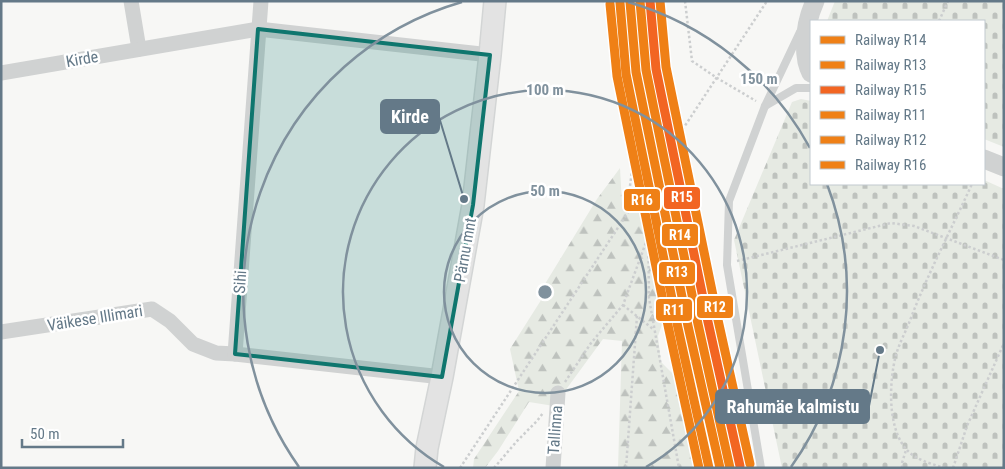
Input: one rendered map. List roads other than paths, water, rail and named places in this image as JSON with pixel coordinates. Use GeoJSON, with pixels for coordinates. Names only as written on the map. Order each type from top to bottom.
{"type":"FeatureCollection","features":[{"type":"Feature","properties":{"kind":"main road","name":"Pärnu mnt"},"geometry":{"type":"LineString","coordinates":[[425,468],[427,448],[442,377],[473,205],[495,1]]}},
{"type":"Feature","properties":{"kind":"street"},"geometry":{"type":"LineString","coordinates":[[131,1],[139,49]]}},
{"type":"Feature","properties":{"kind":"street","name":"Sihi"},"geometry":{"type":"LineString","coordinates":[[235,354],[261,1]]}},
{"type":"Feature","properties":{"kind":"street"},"geometry":{"type":"LineString","coordinates":[[810,72],[805,53],[804,38],[813,6]]}},
{"type":"Feature","properties":{"kind":"street","name":"Kirde"},"geometry":{"type":"LineString","coordinates":[[1,73],[258,29],[490,55]]}},
{"type":"Feature","properties":{"kind":"street"},"geometry":{"type":"LineString","coordinates":[[985,159],[1004,167]]}},
{"type":"Feature","properties":{"kind":"street","name":"Väikese Illimari"},"geometry":{"type":"LineString","coordinates":[[1,332],[152,309],[170,321],[193,344],[216,353],[235,354]]}},
{"type":"Feature","properties":{"kind":"street"},"geometry":{"type":"LineString","coordinates":[[235,354],[442,377]]}},
{"type":"Feature","properties":{"kind":"street","name":"Tallinna"},"geometry":{"type":"LineString","coordinates":[[552,468],[558,393]]}},
{"type":"Feature","properties":{"kind":"lane"},"geometry":{"type":"LineString","coordinates":[[762,468],[727,265],[729,201],[765,106],[813,6]]}},
{"type":"Feature","properties":{"kind":"lane"},"geometry":{"type":"LineString","coordinates":[[765,106],[796,88],[810,88]]}},
{"type":"Feature","properties":{"kind":"rail line","name":"R14"},"geometry":{"type":"LineString","coordinates":[[640,1],[646,70],[698,324],[730,468]]}},
{"type":"Feature","properties":{"kind":"rail line","name":"R15"},"geometry":{"type":"LineString","coordinates":[[650,1],[656,69],[740,466]]}},
{"type":"Feature","properties":{"kind":"rail line","name":"R12"},"geometry":{"type":"LineString","coordinates":[[660,1],[666,67],[750,464]]}},
{"type":"Feature","properties":{"kind":"rail line","name":"R13"},"geometry":{"type":"LineString","coordinates":[[630,2],[636,72],[688,326],[720,468]]}},
{"type":"Feature","properties":{"kind":"rail line","name":"R11"},"geometry":{"type":"LineString","coordinates":[[620,3],[626,74],[709,468]]}},
{"type":"Feature","properties":{"kind":"rail line","name":"R16"},"geometry":{"type":"LineString","coordinates":[[610,4],[617,76],[699,468]]}},
{"type":"Feature","properties":{"kind":"place","name":"Kirde"},"geometry":{"type":"Point","coordinates":[464,199]}},
{"type":"Feature","properties":{"kind":"place","name":"Rahumäe kalmistu"},"geometry":{"type":"Point","coordinates":[880,350]}}]}
